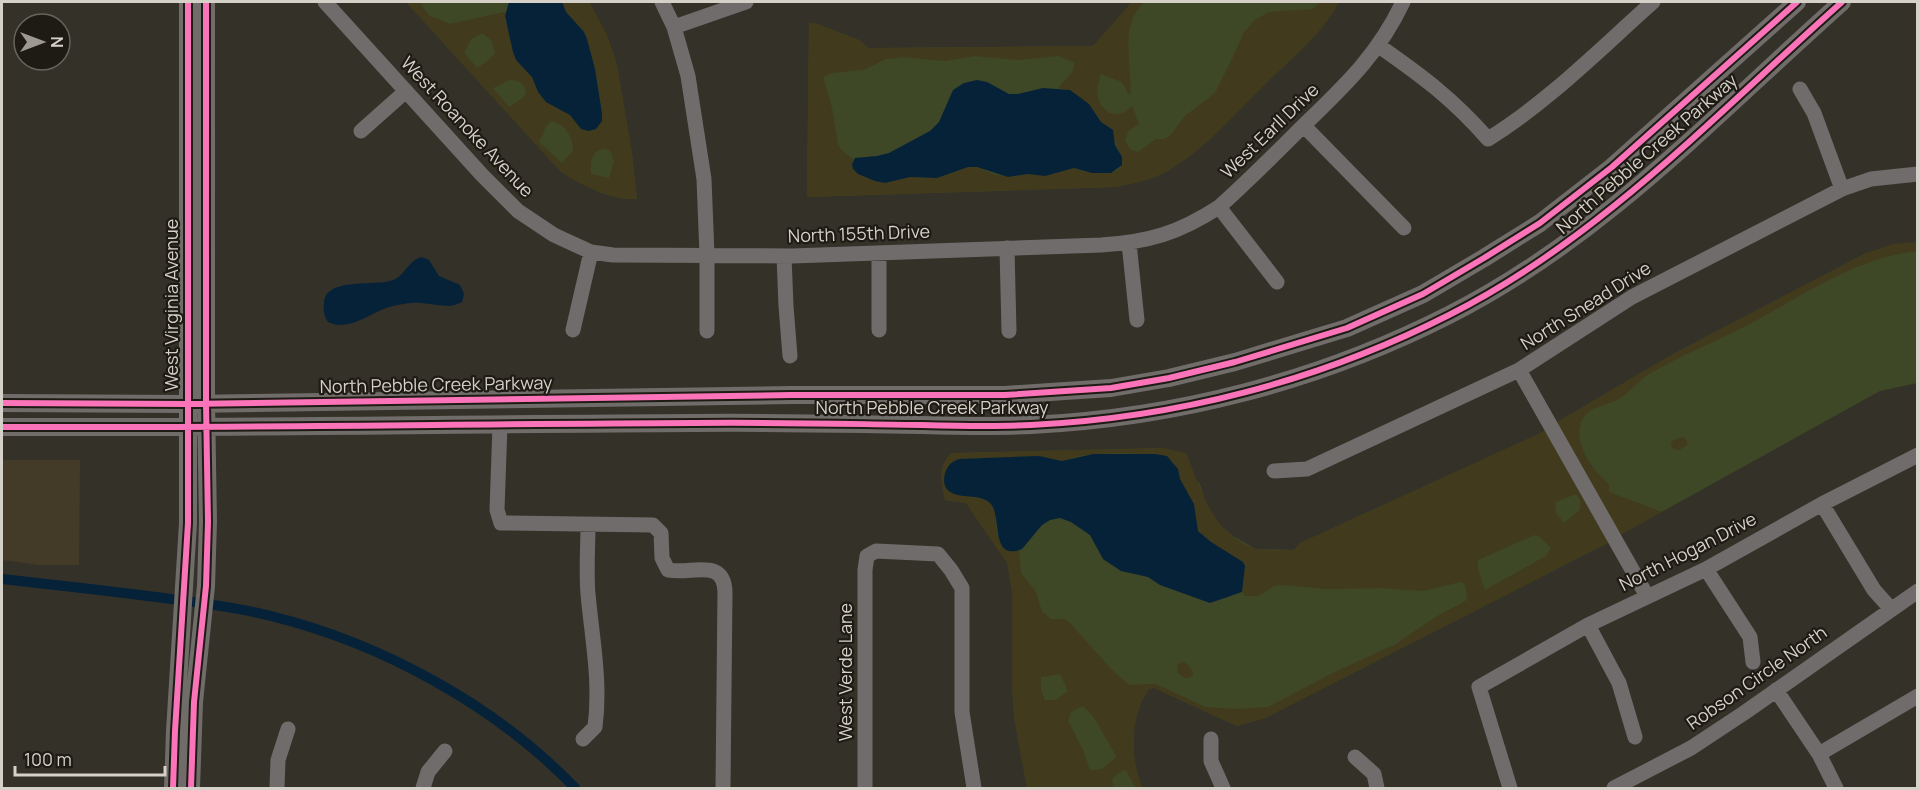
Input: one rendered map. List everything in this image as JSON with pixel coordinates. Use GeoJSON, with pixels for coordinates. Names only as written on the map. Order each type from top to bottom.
{"type":"FeatureCollection","features":[{"type":"Feature","properties":{"kind":"main road","name":"West Virginia Avenue"},"geometry":{"type":"LineString","coordinates":[[173,789],[188,523],[188,2]]}},
{"type":"Feature","properties":{"kind":"main road","name":"West Virginia Avenue"},"geometry":{"type":"LineString","coordinates":[[191,789],[194,702],[206,586],[208,522],[206,2]]}},
{"type":"Feature","properties":{"kind":"main road","name":"North Pebble Creek Parkway"},"geometry":{"type":"LineString","coordinates":[[2,403],[187,404],[791,395],[1005,395],[1136,385],[1235,362],[1347,327],[1423,294],[1540,223],[1612,167],[1797,2]]}},
{"type":"Feature","properties":{"kind":"main road"},"geometry":{"type":"LineString","coordinates":[[1822,20],[1827,2]]}},
{"type":"Feature","properties":{"kind":"main road","name":"North Pebble Creek Parkway"},"geometry":{"type":"LineString","coordinates":[[2,428],[791,423],[999,426],[1116,418],[1163,411],[1272,386],[1386,344],[1451,314],[1515,277],[1574,238],[1638,186],[1842,2]]}},
{"type":"Feature","properties":{"kind":"main road"},"geometry":{"type":"LineString","coordinates":[[791,395],[791,423]]}},
{"type":"Feature","properties":{"kind":"main road"},"geometry":{"type":"LineString","coordinates":[[499,399],[500,425]]}},
{"type":"Feature","properties":{"kind":"street","name":"West Roanoke Avenue"},"geometry":{"type":"LineString","coordinates":[[325,2],[518,211],[554,235],[591,252]]}},
{"type":"Feature","properties":{"kind":"street"},"geometry":{"type":"LineString","coordinates":[[662,2],[674,27],[688,76],[704,179],[707,331]]}},
{"type":"Feature","properties":{"kind":"street"},"geometry":{"type":"LineString","coordinates":[[674,27],[746,2]]}},
{"type":"Feature","properties":{"kind":"street","name":"West Earll Drive"},"geometry":{"type":"LineString","coordinates":[[1129,243],[1153,239],[1178,230],[1220,207],[1344,86],[1379,46],[1403,2]]}},
{"type":"Feature","properties":{"kind":"street"},"geometry":{"type":"LineString","coordinates":[[1379,46],[1440,90],[1488,139],[1533,107],[1653,2]]}},
{"type":"Feature","properties":{"kind":"street"},"geometry":{"type":"LineString","coordinates":[[1800,89],[1814,114],[1842,189]]}},
{"type":"Feature","properties":{"kind":"street"},"geometry":{"type":"LineString","coordinates":[[361,130],[406,91]]}},
{"type":"Feature","properties":{"kind":"street"},"geometry":{"type":"LineString","coordinates":[[1304,126],[1404,228]]}},
{"type":"Feature","properties":{"kind":"street","name":"North Snead Drive"},"geometry":{"type":"LineString","coordinates":[[1274,471],[1307,469],[1519,370],[1632,297],[1842,189],[1871,179],[1917,174]]}},
{"type":"Feature","properties":{"kind":"street"},"geometry":{"type":"LineString","coordinates":[[1220,207],[1277,282]]}},
{"type":"Feature","properties":{"kind":"street"},"geometry":{"type":"LineString","coordinates":[[1129,243],[1137,320]]}},
{"type":"Feature","properties":{"kind":"street","name":"North 155th Drive"},"geometry":{"type":"LineString","coordinates":[[591,252],[613,255],[784,256],[1129,243]]}},
{"type":"Feature","properties":{"kind":"street"},"geometry":{"type":"LineString","coordinates":[[1007,248],[1009,331]]}},
{"type":"Feature","properties":{"kind":"street"},"geometry":{"type":"LineString","coordinates":[[573,330],[591,252]]}},
{"type":"Feature","properties":{"kind":"street"},"geometry":{"type":"LineString","coordinates":[[879,253],[879,330]]}},
{"type":"Feature","properties":{"kind":"street"},"geometry":{"type":"LineString","coordinates":[[784,256],[790,356]]}},
{"type":"Feature","properties":{"kind":"street"},"geometry":{"type":"LineString","coordinates":[[1519,370],[1647,596]]}},
{"type":"Feature","properties":{"kind":"street"},"geometry":{"type":"LineString","coordinates":[[500,425],[497,510],[501,523],[649,524],[658,528],[662,533],[662,558],[668,570],[710,570],[717,572],[725,583],[723,789]]}},
{"type":"Feature","properties":{"kind":"street","name":"North Hogan Drive"},"geometry":{"type":"LineString","coordinates":[[1510,789],[1479,687],[1588,625],[1706,568],[1917,455]]}},
{"type":"Feature","properties":{"kind":"street"},"geometry":{"type":"LineString","coordinates":[[1822,504],[1874,590],[1891,609]]}},
{"type":"Feature","properties":{"kind":"street"},"geometry":{"type":"LineString","coordinates":[[583,739],[595,727],[597,682],[588,593],[588,525]]}},
{"type":"Feature","properties":{"kind":"street","name":"West Verde Lane"},"geometry":{"type":"LineString","coordinates":[[865,789],[865,570],[867,555],[876,551],[938,554],[962,588],[962,712],[974,789]]}},
{"type":"Feature","properties":{"kind":"street"},"geometry":{"type":"LineString","coordinates":[[1706,568],[1750,637],[1754,662]]}},
{"type":"Feature","properties":{"kind":"street","name":"Robson Circle North"},"geometry":{"type":"LineString","coordinates":[[1614,789],[1691,748],[1917,591]]}},
{"type":"Feature","properties":{"kind":"street"},"geometry":{"type":"LineString","coordinates":[[1588,625],[1619,683],[1635,737]]}},
{"type":"Feature","properties":{"kind":"street"},"geometry":{"type":"LineString","coordinates":[[1776,690],[1819,754],[1836,789]]}},
{"type":"Feature","properties":{"kind":"street"},"geometry":{"type":"LineString","coordinates":[[1819,754],[1917,696]]}},
{"type":"Feature","properties":{"kind":"street"},"geometry":{"type":"LineString","coordinates":[[277,789],[278,760],[288,729]]}},
{"type":"Feature","properties":{"kind":"street"},"geometry":{"type":"LineString","coordinates":[[1211,739],[1211,761],[1223,789]]}},
{"type":"Feature","properties":{"kind":"street"},"geometry":{"type":"LineString","coordinates":[[423,789],[428,772],[445,751]]}},
{"type":"Feature","properties":{"kind":"street"},"geometry":{"type":"LineString","coordinates":[[1355,757],[1374,774],[1377,789]]}},
{"type":"Feature","properties":{"kind":"shaded area"},"geometry":{"type":"Polygon","coordinates":[[[2,460],[80,460],[79,565],[39,565],[2,560],[2,460]]]}},
{"type":"Feature","properties":{"kind":"green space"},"geometry":{"type":"Polygon","coordinates":[[[406,2],[589,2],[607,35],[617,65],[637,199],[607,195],[561,172],[406,2]]]}},
{"type":"Feature","properties":{"kind":"green space"},"geometry":{"type":"Polygon","coordinates":[[[1132,2],[1339,2],[1315,35],[1220,130],[1183,161],[1150,179],[1116,187],[807,197],[809,23],[815,23],[859,40],[869,48],[1093,46],[1132,2]]]}},
{"type":"Feature","properties":{"kind":"green space"},"geometry":{"type":"Polygon","coordinates":[[[1917,242],[1917,383],[1880,391],[1620,535],[1557,422],[1673,354],[1866,253],[1917,242]]]}},
{"type":"Feature","properties":{"kind":"green space"},"geometry":{"type":"Polygon","coordinates":[[[1545,431],[1608,543],[1265,718],[1237,726],[1154,688],[1149,689],[1138,711],[1134,738],[1135,765],[1143,788],[1027,788],[1014,717],[1012,592],[1007,563],[966,503],[945,500],[941,475],[944,463],[952,453],[1163,448],[1200,484],[1215,520],[1233,536],[1256,549],[1294,550],[1300,543],[1545,431]]]}},
{"type":"Feature","properties":{"kind":"sand"},"geometry":{"type":"Polygon","coordinates":[[[406,2],[420,2],[428,15],[450,24],[505,12],[505,22],[516,60],[532,77],[538,92],[570,115],[581,129],[592,131],[600,124],[601,104],[595,69],[587,40],[566,12],[562,2],[589,2],[607,35],[617,65],[637,199],[607,195],[561,172],[406,2]],[[482,33],[471,39],[464,53],[477,68],[495,53],[492,41],[482,33]],[[513,80],[493,88],[509,107],[523,98],[526,93],[523,85],[513,80]],[[552,121],[547,125],[539,142],[562,163],[573,151],[570,137],[561,125],[552,121]],[[600,150],[592,157],[591,174],[609,178],[614,161],[610,151],[600,150]]]}},
{"type":"Feature","properties":{"kind":"sand"},"geometry":{"type":"Polygon","coordinates":[[[1132,2],[1144,2],[1131,23],[1129,35],[1130,96],[1122,82],[1101,74],[1097,90],[1102,106],[1110,113],[1121,114],[1132,106],[1139,124],[1128,131],[1125,141],[1131,150],[1138,152],[1156,139],[1170,136],[1185,116],[1215,93],[1244,32],[1255,20],[1269,12],[1313,9],[1321,2],[1339,2],[1315,35],[1220,130],[1183,161],[1150,179],[1116,187],[807,197],[809,23],[815,23],[859,40],[869,48],[1093,46],[1132,2]],[[975,56],[944,61],[904,57],[886,59],[863,70],[832,73],[823,77],[832,108],[838,145],[853,159],[852,167],[855,172],[885,183],[910,177],[937,178],[968,167],[977,167],[995,175],[1013,177],[1028,174],[1052,174],[1074,168],[1086,172],[1111,173],[1118,170],[1123,163],[1114,134],[1101,122],[1089,104],[1066,89],[1058,88],[1072,73],[1075,63],[1058,56],[1017,60],[975,56]]]}},
{"type":"Feature","properties":{"kind":"sand"},"geometry":{"type":"Polygon","coordinates":[[[1917,242],[1917,251],[1875,260],[1835,277],[1745,326],[1662,366],[1620,398],[1589,411],[1582,420],[1580,428],[1582,446],[1590,463],[1609,484],[1609,492],[1662,512],[1620,535],[1557,422],[1673,354],[1866,253],[1893,244],[1917,242]]]}},
{"type":"Feature","properties":{"kind":"sand"},"geometry":{"type":"Polygon","coordinates":[[[1545,431],[1608,543],[1265,718],[1237,726],[1154,688],[1149,689],[1138,711],[1134,738],[1135,765],[1143,788],[1136,788],[1125,769],[1112,778],[1113,788],[1027,788],[1014,717],[1012,592],[1007,563],[966,503],[945,500],[941,475],[944,463],[952,453],[1163,448],[1186,453],[1203,495],[1227,532],[1239,541],[1257,549],[1294,550],[1300,543],[1545,431]],[[1120,453],[1083,455],[1062,461],[1039,456],[959,459],[949,465],[945,474],[946,488],[956,494],[980,496],[990,502],[996,513],[998,536],[1013,551],[1019,551],[1021,573],[1036,592],[1042,612],[1051,619],[1064,619],[1069,622],[1111,669],[1129,685],[1156,684],[1205,707],[1235,709],[1268,707],[1335,672],[1396,644],[1434,618],[1467,600],[1466,588],[1460,582],[1423,591],[1382,588],[1326,589],[1284,585],[1274,586],[1258,596],[1245,596],[1242,589],[1245,570],[1243,562],[1213,546],[1200,532],[1194,504],[1170,460],[1161,455],[1120,453]],[[1576,494],[1555,502],[1556,513],[1564,523],[1580,510],[1580,500],[1576,494]],[[1534,535],[1478,560],[1478,570],[1485,590],[1546,556],[1551,548],[1540,537],[1534,535]],[[1060,674],[1041,677],[1041,690],[1045,700],[1056,700],[1068,691],[1060,674]],[[1083,706],[1071,712],[1068,721],[1090,770],[1102,769],[1117,757],[1093,716],[1083,706]]]}},
{"type":"Feature","properties":{"kind":"sand"},"geometry":{"type":"Polygon","coordinates":[[[1682,437],[1687,440],[1687,445],[1679,450],[1672,448],[1671,443],[1682,437]]]}},
{"type":"Feature","properties":{"kind":"sand"},"geometry":{"type":"Polygon","coordinates":[[[1183,662],[1192,671],[1193,675],[1189,678],[1177,672],[1178,664],[1183,662]]]}},
{"type":"Feature","properties":{"kind":"water"},"geometry":{"type":"Polygon","coordinates":[[[509,2],[562,2],[566,12],[584,32],[595,69],[602,113],[602,121],[596,129],[589,131],[581,129],[570,115],[546,102],[538,92],[532,77],[516,60],[505,16],[509,2]]]}},
{"type":"Feature","properties":{"kind":"water"},"geometry":{"type":"Polygon","coordinates":[[[977,80],[987,82],[1009,94],[1043,88],[1070,90],[1089,104],[1101,122],[1113,130],[1115,145],[1122,157],[1122,165],[1111,173],[1092,173],[1074,168],[1045,176],[1028,174],[1008,177],[977,167],[968,167],[937,178],[910,177],[885,183],[858,174],[853,169],[852,164],[855,158],[889,153],[930,131],[939,122],[953,90],[964,83],[977,80]]]}},
{"type":"Feature","properties":{"kind":"water"},"geometry":{"type":"Polygon","coordinates":[[[422,257],[429,260],[439,276],[460,285],[464,294],[462,302],[450,306],[405,304],[385,308],[345,325],[328,322],[324,313],[324,304],[326,295],[332,289],[352,284],[393,280],[401,275],[413,261],[422,257]]]}},
{"type":"Feature","properties":{"kind":"water"},"geometry":{"type":"Polygon","coordinates":[[[1093,454],[1167,456],[1178,469],[1180,479],[1194,504],[1198,531],[1243,562],[1245,566],[1242,592],[1210,603],[1160,585],[1148,577],[1121,571],[1103,559],[1090,535],[1071,522],[1060,518],[1042,525],[1022,549],[1012,551],[1005,549],[1001,544],[991,504],[979,498],[957,495],[946,488],[944,481],[945,472],[949,466],[959,459],[1039,456],[1062,461],[1093,454]]]}},
{"type":"Feature","properties":{"kind":"waterway"},"geometry":{"type":"LineString","coordinates":[[2,579],[144,595],[231,608],[271,616],[354,643],[435,681],[474,705],[510,730],[575,788]]}},
{"type":"Feature","properties":{"kind":"cycle path"},"geometry":{"type":"LineString","coordinates":[[173,788],[188,523],[188,2]]}},
{"type":"Feature","properties":{"kind":"cycle path"},"geometry":{"type":"LineString","coordinates":[[191,788],[194,702],[206,586],[208,522],[206,2]]}},
{"type":"Feature","properties":{"kind":"cycle path"},"geometry":{"type":"LineString","coordinates":[[2,403],[187,404],[791,395],[1005,395],[1111,388],[1169,378],[1235,362],[1347,328],[1423,294],[1484,258],[1540,223],[1612,167],[1797,2]]}},
{"type":"Feature","properties":{"kind":"cycle path"},"geometry":{"type":"LineString","coordinates":[[2,427],[722,423],[1003,426],[1085,421],[1193,405],[1298,377],[1349,359],[1449,315],[1504,284],[1557,250],[1655,172],[1842,2]]}}]}
